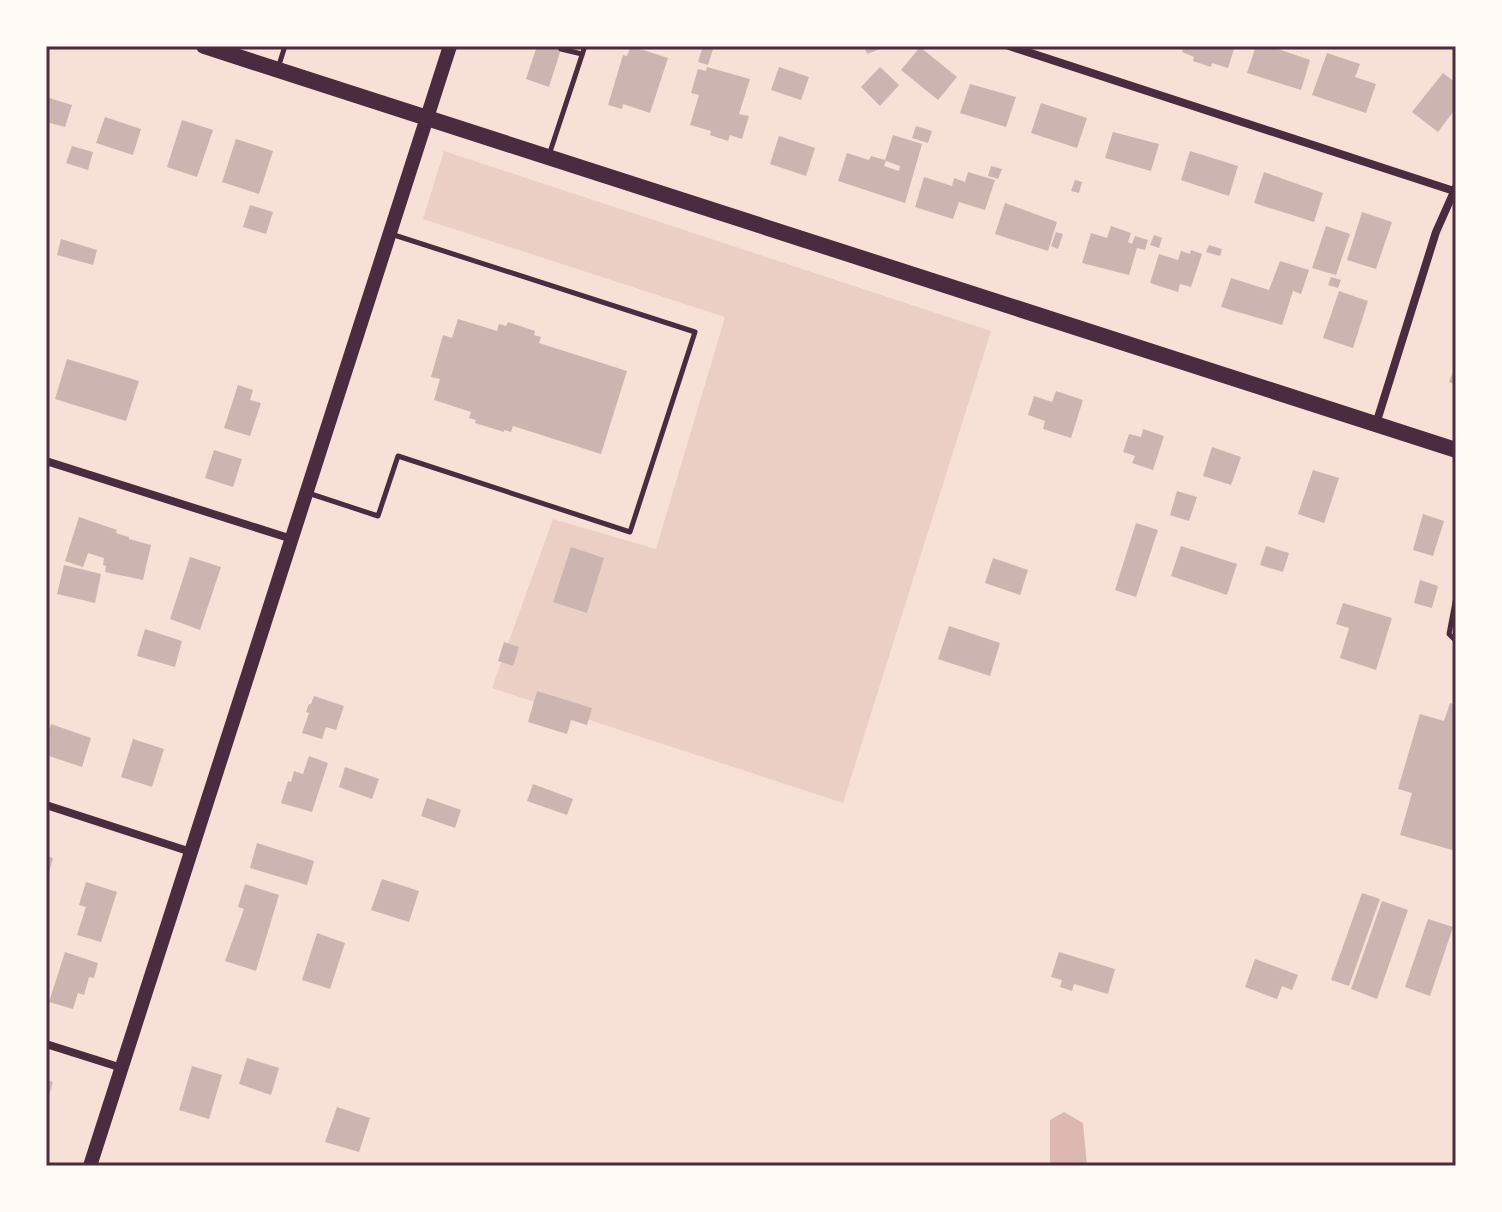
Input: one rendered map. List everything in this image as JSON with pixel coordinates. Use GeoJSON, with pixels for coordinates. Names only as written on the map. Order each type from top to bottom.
{"type":"FeatureCollection","features":[{"type":"Feature","properties":{"kind":"main road"},"geometry":{"type":"LineString","coordinates":[[204,46],[1456,450]]}},
{"type":"Feature","properties":{"kind":"street"},"geometry":{"type":"LineString","coordinates":[[90,1166],[450,46]]}},
{"type":"Feature","properties":{"kind":"street"},"geometry":{"type":"LineString","coordinates":[[1009,46],[1455,189],[1436,232],[1376,424]]}},
{"type":"Feature","properties":{"kind":"street"},"geometry":{"type":"LineString","coordinates":[[46,461],[292,539]]}},
{"type":"Feature","properties":{"kind":"street"},"geometry":{"type":"LineString","coordinates":[[46,805],[191,852]]}},
{"type":"Feature","properties":{"kind":"street"},"geometry":{"type":"LineString","coordinates":[[46,1044],[122,1068]]}},
{"type":"Feature","properties":{"kind":"lane"},"geometry":{"type":"LineString","coordinates":[[277,70],[285,46]]}},
{"type":"Feature","properties":{"kind":"lane"},"geometry":{"type":"LineString","coordinates":[[548,157],[585,46]]}},
{"type":"Feature","properties":{"kind":"lane"},"geometry":{"type":"LineString","coordinates":[[561,49],[582,54]]}},
{"type":"Feature","properties":{"kind":"lane"},"geometry":{"type":"LineString","coordinates":[[307,493],[378,516],[398,456],[630,532],[686,361],[695,332],[390,233]]}},
{"type":"Feature","properties":{"kind":"lane"},"geometry":{"type":"LineString","coordinates":[[1456,597],[1449,626],[1449,634],[1456,641]]}},
{"type":"Feature","properties":{"kind":"shaded area"},"geometry":{"type":"Polygon","coordinates":[[[444,151],[991,331],[843,803],[492,688],[553,519],[656,549],[725,317],[423,219],[444,151]]]}},
{"type":"Feature","properties":{"kind":"shaded area"},"geometry":{"type":"Polygon","coordinates":[[[1064,1112],[1083,1123],[1087,1166],[1050,1166],[1050,1120],[1064,1112]]]}},
{"type":"Feature","properties":{"kind":"building"},"geometry":{"type":"Polygon","coordinates":[[[537,46],[562,46],[549,87],[526,79],[537,46]]]}},
{"type":"Feature","properties":{"kind":"building"},"geometry":{"type":"Polygon","coordinates":[[[631,46],[668,58],[650,113],[623,104],[622,109],[608,105],[623,55],[627,56],[631,46]]]}},
{"type":"Feature","properties":{"kind":"building"},"geometry":{"type":"Polygon","coordinates":[[[703,46],[714,46],[708,65],[698,62],[703,46]]]}},
{"type":"Feature","properties":{"kind":"building"},"geometry":{"type":"Polygon","coordinates":[[[864,46],[888,46],[867,54],[864,46]]]}},
{"type":"Feature","properties":{"kind":"building"},"geometry":{"type":"Polygon","coordinates":[[[1184,46],[1235,46],[1228,68],[1193,61],[1194,57],[1182,52],[1184,46]]]}},
{"type":"Feature","properties":{"kind":"building"},"geometry":{"type":"Polygon","coordinates":[[[1256,46],[1269,46],[1310,60],[1301,90],[1247,73],[1256,46]]]}},
{"type":"Feature","properties":{"kind":"building"},"geometry":{"type":"Polygon","coordinates":[[[920,47],[957,77],[938,100],[901,70],[920,47]]]}},
{"type":"Feature","properties":{"kind":"building"},"geometry":{"type":"Polygon","coordinates":[[[1327,53],[1360,64],[1355,77],[1376,84],[1366,113],[1312,95],[1327,53]]]}},
{"type":"Feature","properties":{"kind":"building"},"geometry":{"type":"Polygon","coordinates":[[[707,67],[750,79],[739,114],[749,116],[742,139],[730,135],[728,141],[710,135],[711,131],[690,125],[699,95],[691,93],[698,69],[706,71],[707,67]]]}},
{"type":"Feature","properties":{"kind":"building"},"geometry":{"type":"Polygon","coordinates":[[[779,67],[809,77],[801,100],[771,90],[779,67]]]}},
{"type":"Feature","properties":{"kind":"building"},"geometry":{"type":"Polygon","coordinates":[[[880,67],[899,85],[880,106],[861,87],[880,67]]]}},
{"type":"Feature","properties":{"kind":"building"},"geometry":{"type":"Polygon","coordinates":[[[1443,73],[1456,83],[1456,108],[1438,132],[1412,112],[1443,73]]]}},
{"type":"Feature","properties":{"kind":"building"},"geometry":{"type":"Polygon","coordinates":[[[970,84],[1016,97],[1006,127],[960,113],[970,84]]]}},
{"type":"Feature","properties":{"kind":"building"},"geometry":{"type":"Polygon","coordinates":[[[46,97],[72,105],[65,127],[46,122],[46,97]]]}},
{"type":"Feature","properties":{"kind":"building"},"geometry":{"type":"Polygon","coordinates":[[[1041,103],[1087,118],[1077,148],[1031,133],[1041,103]]]}},
{"type":"Feature","properties":{"kind":"building"},"geometry":{"type":"Polygon","coordinates":[[[105,117],[141,129],[133,155],[96,143],[105,117]]]}},
{"type":"Feature","properties":{"kind":"building"},"geometry":{"type":"Polygon","coordinates":[[[182,120],[213,130],[197,177],[167,167],[182,120]]]}},
{"type":"Feature","properties":{"kind":"building"},"geometry":{"type":"Polygon","coordinates":[[[916,126],[932,131],[928,143],[912,138],[916,126]]]}},
{"type":"Feature","properties":{"kind":"building"},"geometry":{"type":"Polygon","coordinates":[[[1113,132],[1159,144],[1151,171],[1105,158],[1113,132]]]}},
{"type":"Feature","properties":{"kind":"building"},"geometry":{"type":"Polygon","coordinates":[[[893,135],[922,144],[905,203],[838,181],[847,153],[869,160],[871,156],[885,160],[893,135]],[[886,161],[884,166],[899,171],[900,166],[886,161]]]}},
{"type":"Feature","properties":{"kind":"building"},"geometry":{"type":"Polygon","coordinates":[[[779,136],[815,148],[806,176],[770,164],[779,136]]]}},
{"type":"Feature","properties":{"kind":"building"},"geometry":{"type":"Polygon","coordinates":[[[236,139],[273,151],[259,194],[222,182],[236,139]]]}},
{"type":"Feature","properties":{"kind":"building"},"geometry":{"type":"Polygon","coordinates":[[[72,146],[93,152],[88,170],[66,163],[72,146]]]}},
{"type":"Feature","properties":{"kind":"building"},"geometry":{"type":"Polygon","coordinates":[[[1190,151],[1238,166],[1229,196],[1181,180],[1190,151]]]}},
{"type":"Feature","properties":{"kind":"building"},"geometry":{"type":"Polygon","coordinates":[[[991,166],[1002,169],[998,179],[988,176],[991,166]]]}},
{"type":"Feature","properties":{"kind":"building"},"geometry":{"type":"Polygon","coordinates":[[[968,172],[995,180],[985,210],[959,202],[953,219],[915,207],[924,177],[952,186],[954,178],[965,182],[968,172]]]}},
{"type":"Feature","properties":{"kind":"building"},"geometry":{"type":"Polygon","coordinates":[[[1264,172],[1323,193],[1314,222],[1254,203],[1264,172]]]}},
{"type":"Feature","properties":{"kind":"building"},"geometry":{"type":"Polygon","coordinates":[[[1075,180],[1082,182],[1079,193],[1071,191],[1075,180]]]}},
{"type":"Feature","properties":{"kind":"building"},"geometry":{"type":"Polygon","coordinates":[[[1005,203],[1057,222],[1048,251],[995,234],[1005,203]]]}},
{"type":"Feature","properties":{"kind":"building"},"geometry":{"type":"Polygon","coordinates":[[[250,205],[273,212],[266,234],[243,227],[250,205]]]}},
{"type":"Feature","properties":{"kind":"building"},"geometry":{"type":"Polygon","coordinates":[[[1362,212],[1392,222],[1376,269],[1347,260],[1362,212]]]}},
{"type":"Feature","properties":{"kind":"building"},"geometry":{"type":"Polygon","coordinates":[[[1111,226],[1131,233],[1128,242],[1132,244],[1135,236],[1148,240],[1145,250],[1137,248],[1129,275],[1082,263],[1091,233],[1107,238],[1111,226]]]}},
{"type":"Feature","properties":{"kind":"building"},"geometry":{"type":"Polygon","coordinates":[[[1326,226],[1350,234],[1336,275],[1312,268],[1326,226]]]}},
{"type":"Feature","properties":{"kind":"building"},"geometry":{"type":"Polygon","coordinates":[[[1056,232],[1063,234],[1058,249],[1051,246],[1056,232]]]}},
{"type":"Feature","properties":{"kind":"building"},"geometry":{"type":"Polygon","coordinates":[[[1154,235],[1162,238],[1159,248],[1150,245],[1154,235]]]}},
{"type":"Feature","properties":{"kind":"building"},"geometry":{"type":"Polygon","coordinates":[[[61,239],[97,250],[93,265],[57,255],[61,239]]]}},
{"type":"Feature","properties":{"kind":"building"},"geometry":{"type":"Polygon","coordinates":[[[1209,245],[1222,249],[1220,256],[1206,252],[1209,245]]]}},
{"type":"Feature","properties":{"kind":"building"},"geometry":{"type":"Polygon","coordinates":[[[1191,250],[1202,254],[1191,287],[1180,284],[1178,292],[1150,283],[1159,254],[1178,260],[1181,251],[1190,254],[1191,250]]]}},
{"type":"Feature","properties":{"kind":"building"},"geometry":{"type":"Polygon","coordinates":[[[1280,261],[1309,270],[1301,294],[1293,291],[1282,325],[1221,307],[1231,278],[1269,290],[1280,261]]]}},
{"type":"Feature","properties":{"kind":"building"},"geometry":{"type":"Polygon","coordinates":[[[1331,277],[1341,280],[1338,288],[1328,285],[1331,277]]]}},
{"type":"Feature","properties":{"kind":"building"},"geometry":{"type":"Polygon","coordinates":[[[1339,291],[1368,301],[1353,348],[1323,338],[1339,291]]]}},
{"type":"Feature","properties":{"kind":"building"},"geometry":{"type":"Polygon","coordinates":[[[458,319],[497,331],[499,324],[506,326],[508,322],[535,331],[534,335],[541,337],[539,343],[627,371],[601,454],[513,426],[511,432],[504,432],[475,423],[476,420],[469,418],[471,412],[434,400],[440,379],[431,377],[443,335],[452,338],[458,319]]]}},
{"type":"Feature","properties":{"kind":"building"},"geometry":{"type":"Polygon","coordinates":[[[67,359],[139,381],[126,421],[55,399],[67,359]]]}},
{"type":"Feature","properties":{"kind":"building"},"geometry":{"type":"Polygon","coordinates":[[[1456,364],[1456,385],[1449,382],[1456,364]]]}},
{"type":"Feature","properties":{"kind":"building"},"geometry":{"type":"Polygon","coordinates":[[[238,385],[253,390],[250,400],[261,403],[250,436],[224,428],[238,385]]]}},
{"type":"Feature","properties":{"kind":"building"},"geometry":{"type":"Polygon","coordinates":[[[1056,391],[1083,400],[1071,438],[1043,429],[1045,421],[1028,415],[1034,396],[1052,402],[1056,391]]]}},
{"type":"Feature","properties":{"kind":"building"},"geometry":{"type":"Polygon","coordinates":[[[1143,429],[1164,436],[1153,470],[1132,463],[1135,456],[1123,452],[1129,434],[1141,437],[1143,429]]]}},
{"type":"Feature","properties":{"kind":"building"},"geometry":{"type":"Polygon","coordinates":[[[1212,447],[1241,457],[1231,485],[1203,476],[1212,447]]]}},
{"type":"Feature","properties":{"kind":"building"},"geometry":{"type":"Polygon","coordinates":[[[214,450],[242,459],[233,487],[205,478],[214,450]]]}},
{"type":"Feature","properties":{"kind":"building"},"geometry":{"type":"Polygon","coordinates":[[[1313,470],[1339,478],[1324,523],[1298,514],[1313,470]]]}},
{"type":"Feature","properties":{"kind":"building"},"geometry":{"type":"Polygon","coordinates":[[[1177,491],[1197,497],[1189,521],[1170,515],[1177,491]]]}},
{"type":"Feature","properties":{"kind":"building"},"geometry":{"type":"Polygon","coordinates":[[[1423,514],[1444,521],[1433,556],[1413,550],[1423,514]]]}},
{"type":"Feature","properties":{"kind":"building"},"geometry":{"type":"Polygon","coordinates":[[[79,517],[151,545],[143,580],[105,572],[104,558],[88,553],[83,567],[65,561],[79,517]]]}},
{"type":"Feature","properties":{"kind":"building"},"geometry":{"type":"Polygon","coordinates":[[[1136,523],[1158,530],[1136,597],[1115,590],[1136,523]]]}},
{"type":"Feature","properties":{"kind":"building"},"geometry":{"type":"Polygon","coordinates":[[[1181,546],[1237,564],[1227,595],[1171,576],[1181,546]]]}},
{"type":"Feature","properties":{"kind":"building"},"geometry":{"type":"Polygon","coordinates":[[[1266,546],[1289,553],[1283,572],[1260,565],[1266,546]]]}},
{"type":"Feature","properties":{"kind":"building"},"geometry":{"type":"Polygon","coordinates":[[[571,547],[604,558],[587,613],[553,602],[571,547]]]}},
{"type":"Feature","properties":{"kind":"building"},"geometry":{"type":"Polygon","coordinates":[[[190,557],[221,567],[200,630],[170,619],[190,557]]]}},
{"type":"Feature","properties":{"kind":"building"},"geometry":{"type":"Polygon","coordinates":[[[993,558],[1028,570],[1020,595],[985,583],[993,558]]]}},
{"type":"Feature","properties":{"kind":"building"},"geometry":{"type":"Polygon","coordinates":[[[64,565],[101,574],[95,603],[57,594],[64,565]]]}},
{"type":"Feature","properties":{"kind":"building"},"geometry":{"type":"Polygon","coordinates":[[[1420,580],[1438,586],[1432,608],[1414,603],[1420,580]]]}},
{"type":"Feature","properties":{"kind":"building"},"geometry":{"type":"Polygon","coordinates":[[[1343,603],[1392,618],[1376,670],[1340,658],[1349,628],[1336,624],[1343,603]]]}},
{"type":"Feature","properties":{"kind":"building"},"geometry":{"type":"Polygon","coordinates":[[[949,626],[1000,643],[990,676],[938,659],[949,626]]]}},
{"type":"Feature","properties":{"kind":"building"},"geometry":{"type":"Polygon","coordinates":[[[145,629],[182,641],[175,667],[137,656],[145,629]]]}},
{"type":"Feature","properties":{"kind":"building"},"geometry":{"type":"Polygon","coordinates":[[[504,642],[519,647],[513,666],[498,661],[504,642]]]}},
{"type":"Feature","properties":{"kind":"building"},"geometry":{"type":"Polygon","coordinates":[[[537,691],[592,708],[587,725],[571,720],[567,734],[528,722],[537,691]]]}},
{"type":"Feature","properties":{"kind":"building"},"geometry":{"type":"Polygon","coordinates":[[[314,696],[344,706],[336,730],[326,727],[322,739],[302,733],[309,713],[306,712],[314,696]]]}},
{"type":"Feature","properties":{"kind":"building"},"geometry":{"type":"Polygon","coordinates":[[[1450,703],[1456,705],[1456,851],[1400,835],[1412,793],[1398,789],[1420,714],[1444,721],[1450,703]]]}},
{"type":"Feature","properties":{"kind":"building"},"geometry":{"type":"Polygon","coordinates":[[[51,724],[91,738],[82,767],[46,755],[46,739],[51,724]]]}},
{"type":"Feature","properties":{"kind":"building"},"geometry":{"type":"Polygon","coordinates":[[[133,739],[164,749],[152,787],[121,777],[133,739]]]}},
{"type":"Feature","properties":{"kind":"building"},"geometry":{"type":"Polygon","coordinates":[[[309,756],[328,763],[312,812],[281,803],[288,781],[291,782],[294,771],[303,774],[309,756]]]}},
{"type":"Feature","properties":{"kind":"building"},"geometry":{"type":"Polygon","coordinates":[[[345,767],[379,779],[372,799],[339,787],[345,767]]]}},
{"type":"Feature","properties":{"kind":"building"},"geometry":{"type":"Polygon","coordinates":[[[533,784],[573,799],[567,815],[527,801],[533,784]]]}},
{"type":"Feature","properties":{"kind":"building"},"geometry":{"type":"Polygon","coordinates":[[[427,798],[461,810],[455,828],[421,816],[427,798]]]}},
{"type":"Feature","properties":{"kind":"building"},"geometry":{"type":"Polygon","coordinates":[[[257,843],[314,861],[307,885],[250,868],[257,843]]]}},
{"type":"Feature","properties":{"kind":"building"},"geometry":{"type":"Polygon","coordinates":[[[46,856],[53,858],[47,880],[46,879],[46,856]]]}},
{"type":"Feature","properties":{"kind":"building"},"geometry":{"type":"Polygon","coordinates":[[[382,879],[419,891],[409,922],[371,910],[382,879]]]}},
{"type":"Feature","properties":{"kind":"building"},"geometry":{"type":"Polygon","coordinates":[[[86,882],[117,892],[101,942],[77,935],[86,907],[79,905],[86,882]]]}},
{"type":"Feature","properties":{"kind":"building"},"geometry":{"type":"Polygon","coordinates":[[[245,884],[279,895],[256,971],[225,961],[244,909],[238,907],[245,884]]]}},
{"type":"Feature","properties":{"kind":"building"},"geometry":{"type":"Polygon","coordinates":[[[1362,893],[1380,899],[1349,986],[1331,980],[1362,893]]]}},
{"type":"Feature","properties":{"kind":"building"},"geometry":{"type":"Polygon","coordinates":[[[1382,901],[1408,910],[1377,999],[1351,989],[1382,901]]]}},
{"type":"Feature","properties":{"kind":"building"},"geometry":{"type":"Polygon","coordinates":[[[1428,919],[1453,927],[1430,996],[1405,987],[1428,919]]]}},
{"type":"Feature","properties":{"kind":"building"},"geometry":{"type":"Polygon","coordinates":[[[317,933],[345,943],[330,989],[302,980],[317,933]]]}},
{"type":"Feature","properties":{"kind":"building"},"geometry":{"type":"Polygon","coordinates":[[[65,952],[98,963],[94,978],[89,977],[84,995],[78,993],[73,1009],[49,1002],[65,952]]]}},
{"type":"Feature","properties":{"kind":"building"},"geometry":{"type":"Polygon","coordinates":[[[1059,952],[1115,969],[1108,994],[1074,984],[1072,991],[1060,987],[1062,980],[1051,977],[1059,952]]]}},
{"type":"Feature","properties":{"kind":"building"},"geometry":{"type":"Polygon","coordinates":[[[1255,959],[1298,975],[1292,990],[1282,986],[1277,999],[1245,987],[1255,959]]]}},
{"type":"Feature","properties":{"kind":"building"},"geometry":{"type":"Polygon","coordinates":[[[247,1058],[279,1068],[271,1095],[239,1084],[247,1058]]]}},
{"type":"Feature","properties":{"kind":"building"},"geometry":{"type":"Polygon","coordinates":[[[192,1066],[222,1075],[209,1119],[179,1110],[192,1066]]]}},
{"type":"Feature","properties":{"kind":"building"},"geometry":{"type":"Polygon","coordinates":[[[46,1080],[53,1082],[47,1102],[46,1102],[46,1080]]]}},
{"type":"Feature","properties":{"kind":"building"},"geometry":{"type":"Polygon","coordinates":[[[337,1107],[370,1118],[359,1152],[325,1142],[337,1107]]]}}]}
